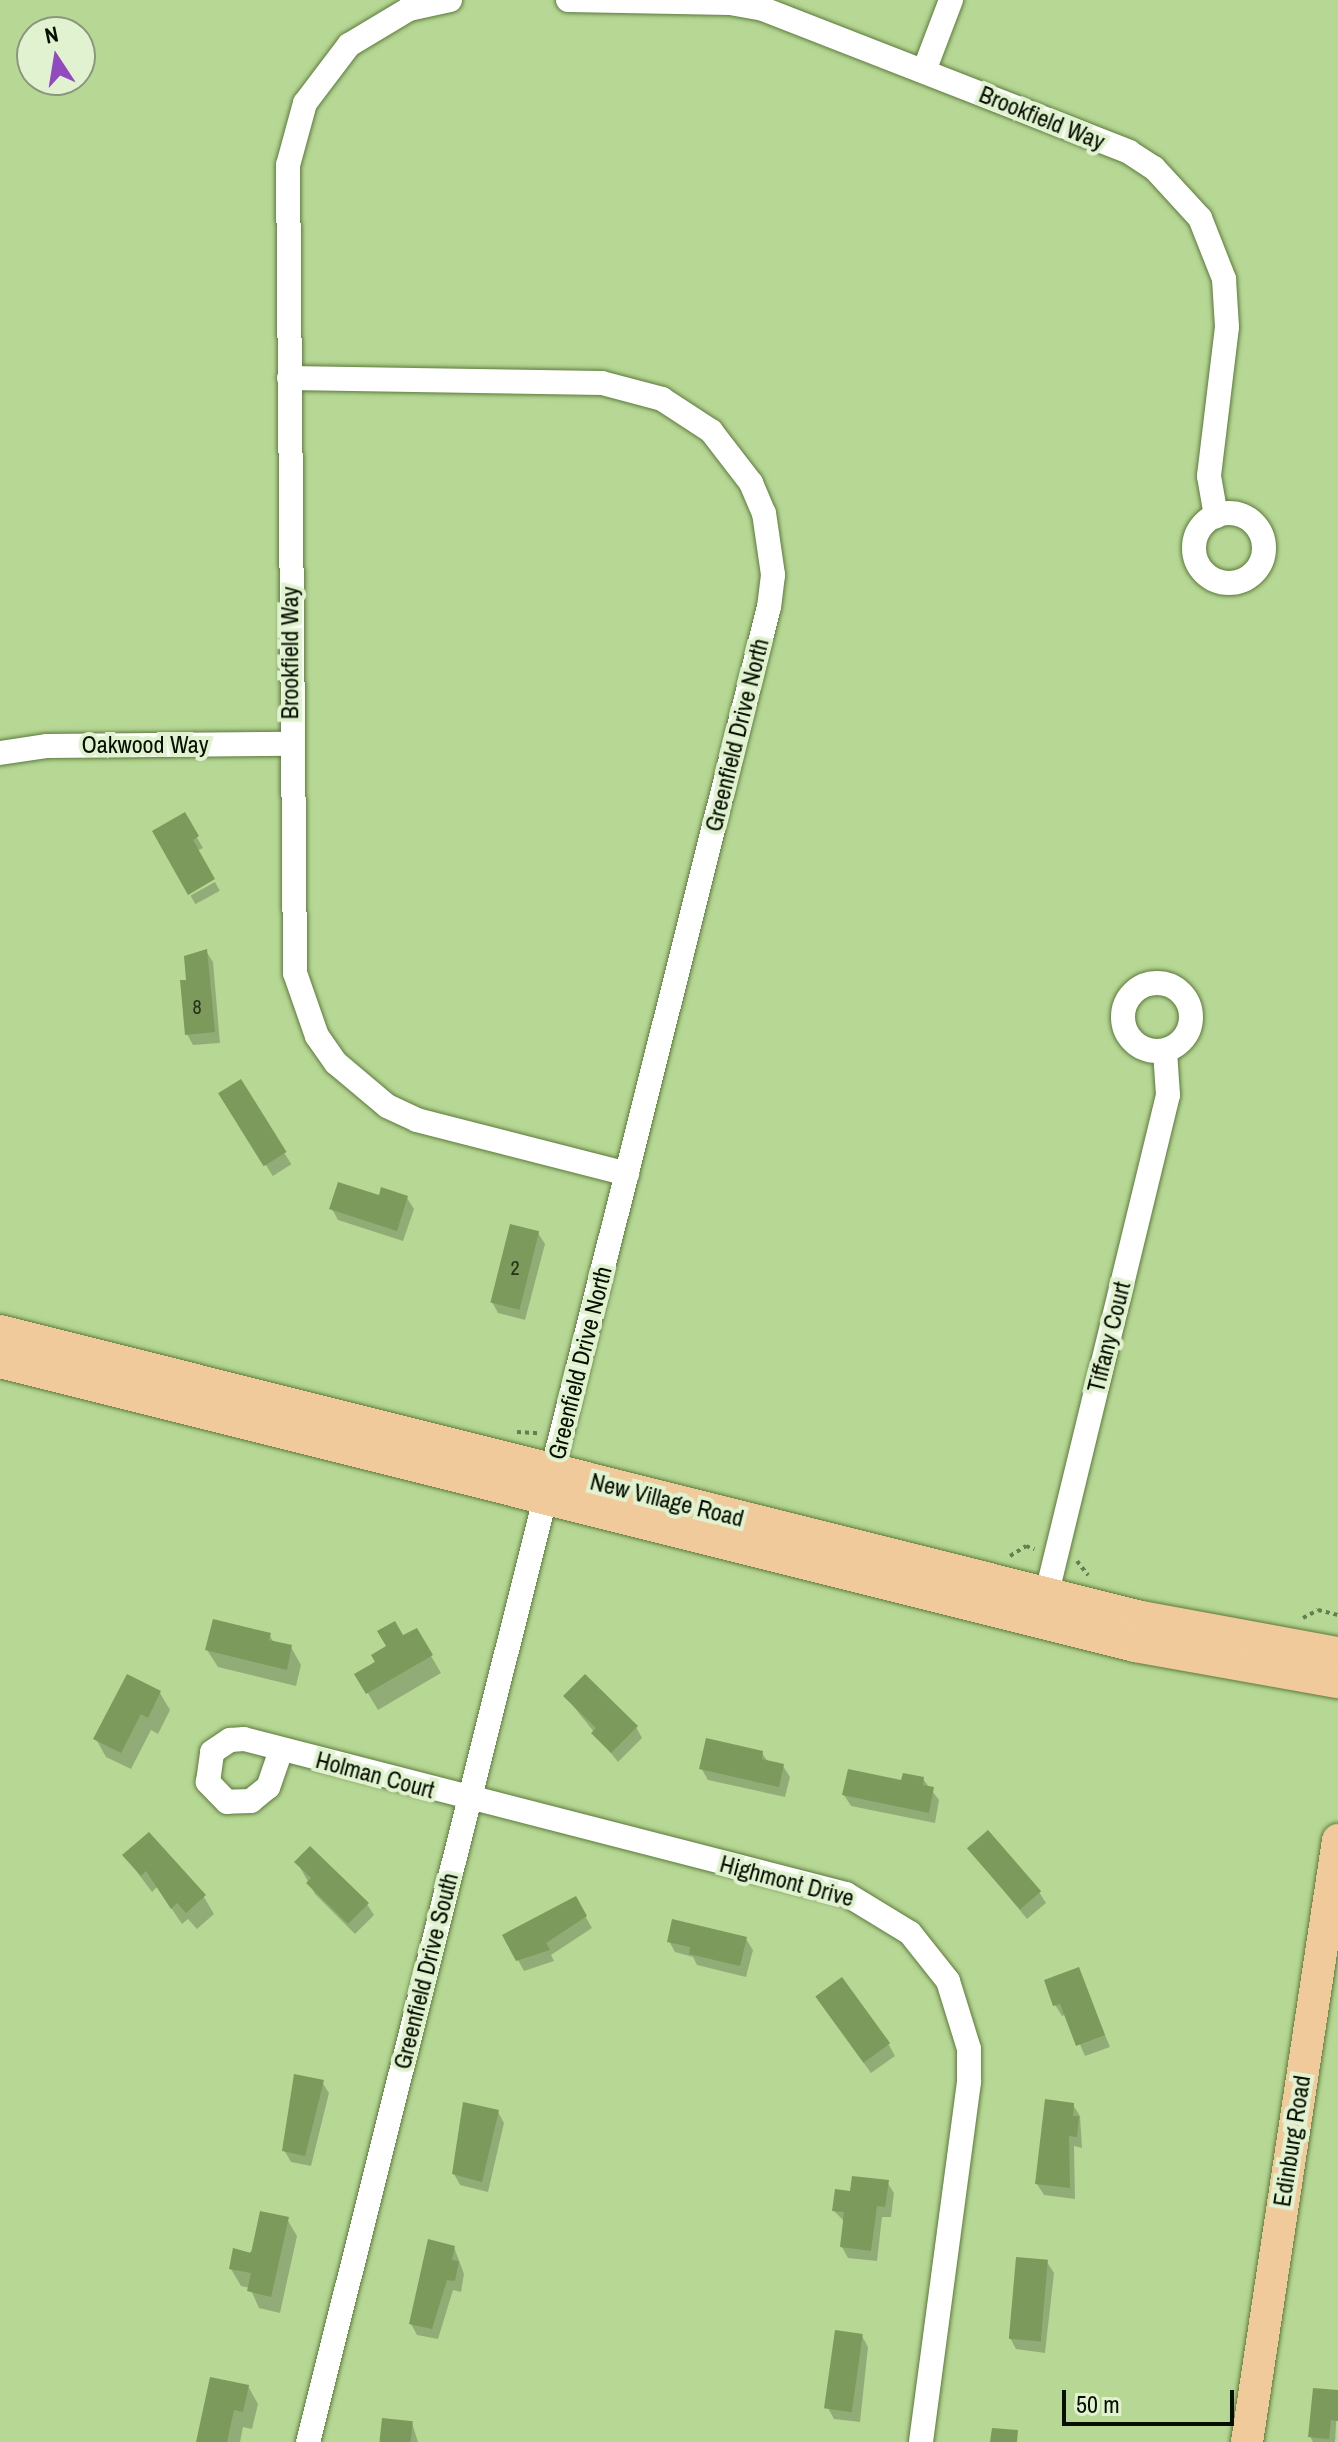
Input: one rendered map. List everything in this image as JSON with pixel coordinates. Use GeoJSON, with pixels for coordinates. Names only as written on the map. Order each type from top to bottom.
{"type":"FeatureCollection","features":[{"type":"Feature","properties":{"kind":"main road","name":"New Village Road"},"geometry":{"type":"LineString","coordinates":[[0,1331],[549,1485]]}},
{"type":"Feature","properties":{"kind":"main road","name":"New Village Road"},"geometry":{"type":"LineString","coordinates":[[0,1362],[549,1485],[1044,1608],[1338,1653]]}},
{"type":"Feature","properties":{"kind":"main road","name":"New Village Road"},"geometry":{"type":"LineString","coordinates":[[1044,1608],[1135,1646],[1338,1682]]}},
{"type":"Feature","properties":{"kind":"main road","name":"Edinburg Road"},"geometry":{"type":"LineString","coordinates":[[1247,2442],[1338,1840]]}},
{"type":"Feature","properties":{"kind":"street","name":"Brookfield Way"},"geometry":{"type":"LineString","coordinates":[[450,0],[409,9],[377,24],[323,73],[305,103],[288,165],[295,973],[308,1016],[336,1063],[378,1100],[417,1120],[627,1174]]}},
{"type":"Feature","properties":{"kind":"street","name":"Brookfield Way"},"geometry":{"type":"LineString","coordinates":[[568,0],[730,3],[763,9],[1129,152],[1178,190],[1200,218],[1224,279],[1227,311],[1209,476],[1216,516]]}},
{"type":"Feature","properties":{"kind":"street"},"geometry":{"type":"LineString","coordinates":[[924,71],[951,0]]}},
{"type":"Feature","properties":{"kind":"street","name":"Greenfield Drive North"},"geometry":{"type":"LineString","coordinates":[[289,378],[602,383],[634,389],[662,399],[711,431],[734,455],[756,493],[771,545],[769,607],[549,1485]]}},
{"type":"Feature","properties":{"kind":"street","name":"Oakwood Way"},"geometry":{"type":"LineString","coordinates":[[0,753],[47,746],[291,744]]}},
{"type":"Feature","properties":{"kind":"street","name":"Tiffany Court"},"geometry":{"type":"LineString","coordinates":[[1044,1608],[1168,1095],[1165,1051]]}},
{"type":"Feature","properties":{"kind":"street","name":"Greenfield Drive South"},"geometry":{"type":"LineString","coordinates":[[308,2442],[549,1485]]}},
{"type":"Feature","properties":{"kind":"street","name":"Holman Court"},"geometry":{"type":"LineString","coordinates":[[281,1750],[469,1799]]}},
{"type":"Feature","properties":{"kind":"street","name":"Highmont Drive"},"geometry":{"type":"LineString","coordinates":[[469,1799],[846,1894],[879,1909],[930,1954],[961,2014],[969,2082],[921,2442]]}},
{"type":"Feature","properties":{"kind":"building"},"geometry":{"type":"Polygon","coordinates":[[[185,812],[199,836],[193,840],[215,879],[188,895],[152,831],[185,812]]]}},
{"type":"Feature","properties":{"kind":"building"},"geometry":{"type":"Polygon","coordinates":[[[207,949],[215,1032],[185,1035],[180,980],[186,980],[184,956],[207,949]]]}},
{"type":"Feature","properties":{"kind":"building"},"geometry":{"type":"Polygon","coordinates":[[[241,1079],[287,1152],[264,1166],[218,1093],[241,1079]]]}},
{"type":"Feature","properties":{"kind":"building"},"geometry":{"type":"Polygon","coordinates":[[[338,1182],[379,1195],[381,1187],[408,1196],[397,1231],[329,1209],[338,1182]]]}},
{"type":"Feature","properties":{"kind":"building"},"geometry":{"type":"Polygon","coordinates":[[[510,1224],[539,1231],[520,1310],[490,1303],[510,1224]]]}},
{"type":"Feature","properties":{"kind":"building"},"geometry":{"type":"Polygon","coordinates":[[[213,1619],[271,1633],[269,1640],[292,1645],[287,1670],[205,1650],[213,1619]]]}},
{"type":"Feature","properties":{"kind":"building"},"geometry":{"type":"Polygon","coordinates":[[[395,1621],[403,1635],[417,1628],[433,1655],[366,1694],[354,1674],[375,1662],[371,1655],[386,1646],[377,1631],[395,1621]]]}},
{"type":"Feature","properties":{"kind":"building"},"geometry":{"type":"Polygon","coordinates":[[[127,1674],[161,1691],[148,1718],[141,1714],[121,1753],[93,1739],[127,1674]]]}},
{"type":"Feature","properties":{"kind":"building"},"geometry":{"type":"Polygon","coordinates":[[[585,1674],[638,1726],[611,1753],[591,1733],[596,1728],[563,1696],[585,1674]]]}},
{"type":"Feature","properties":{"kind":"building"},"geometry":{"type":"Polygon","coordinates":[[[706,1738],[763,1751],[762,1759],[784,1764],[779,1787],[699,1769],[706,1738]]]}},
{"type":"Feature","properties":{"kind":"building"},"geometry":{"type":"Polygon","coordinates":[[[848,1769],[901,1780],[903,1773],[924,1777],[923,1785],[934,1787],[929,1813],[842,1795],[848,1769]]]}},
{"type":"Feature","properties":{"kind":"building"},"geometry":{"type":"Polygon","coordinates":[[[988,1830],[1041,1891],[1020,1910],[967,1848],[988,1830]]]}},
{"type":"Feature","properties":{"kind":"building"},"geometry":{"type":"Polygon","coordinates":[[[149,1832],[206,1895],[186,1913],[177,1903],[171,1909],[146,1871],[141,1876],[122,1855],[149,1832]]]}},
{"type":"Feature","properties":{"kind":"building"},"geometry":{"type":"Polygon","coordinates":[[[310,1846],[369,1903],[348,1924],[306,1883],[311,1878],[294,1862],[310,1846]]]}},
{"type":"Feature","properties":{"kind":"building"},"geometry":{"type":"Polygon","coordinates":[[[576,1896],[587,1916],[546,1943],[550,1950],[516,1961],[502,1935],[576,1896]]]}},
{"type":"Feature","properties":{"kind":"building"},"geometry":{"type":"Polygon","coordinates":[[[672,1919],[747,1937],[740,1966],[689,1954],[690,1947],[667,1942],[672,1919]]]}},
{"type":"Feature","properties":{"kind":"building"},"geometry":{"type":"Polygon","coordinates":[[[1079,1967],[1105,2035],[1076,2046],[1060,2004],[1053,2006],[1044,1980],[1079,1967]]]}},
{"type":"Feature","properties":{"kind":"building"},"geometry":{"type":"Polygon","coordinates":[[[842,1977],[890,2043],[864,2063],[815,1996],[842,1977]]]}},
{"type":"Feature","properties":{"kind":"building"},"geometry":{"type":"Polygon","coordinates":[[[294,2074],[324,2080],[305,2156],[282,2151],[294,2074]]]}},
{"type":"Feature","properties":{"kind":"building"},"geometry":{"type":"Polygon","coordinates":[[[1045,2099],[1074,2103],[1073,2116],[1079,2116],[1077,2137],[1069,2136],[1070,2188],[1035,2184],[1045,2099]]]}},
{"type":"Feature","properties":{"kind":"building"},"geometry":{"type":"Polygon","coordinates":[[[463,2102],[499,2110],[482,2182],[452,2174],[463,2102]]]}},
{"type":"Feature","properties":{"kind":"building"},"geometry":{"type":"Polygon","coordinates":[[[852,2176],[889,2180],[885,2207],[877,2206],[871,2251],[840,2247],[844,2212],[832,2211],[835,2189],[850,2191],[852,2176]]]}},
{"type":"Feature","properties":{"kind":"building"},"geometry":{"type":"Polygon","coordinates":[[[260,2211],[289,2217],[271,2297],[247,2291],[251,2273],[229,2269],[233,2248],[251,2253],[260,2211]]]}},
{"type":"Feature","properties":{"kind":"building"},"geometry":{"type":"Polygon","coordinates":[[[428,2239],[455,2246],[452,2260],[459,2261],[455,2281],[447,2280],[432,2329],[409,2324],[428,2239]]]}},
{"type":"Feature","properties":{"kind":"building"},"geometry":{"type":"Polygon","coordinates":[[[1016,2257],[1048,2260],[1041,2341],[1009,2339],[1016,2257]]]}},
{"type":"Feature","properties":{"kind":"building"},"geometry":{"type":"Polygon","coordinates":[[[835,2330],[863,2334],[852,2412],[824,2408],[835,2330]]]}},
{"type":"Feature","properties":{"kind":"building"},"geometry":{"type":"Polygon","coordinates":[[[210,2377],[249,2385],[243,2412],[234,2410],[227,2442],[196,2442],[210,2377]]]}},
{"type":"Feature","properties":{"kind":"building"},"geometry":{"type":"Polygon","coordinates":[[[1313,2388],[1338,2390],[1338,2421],[1331,2420],[1329,2439],[1308,2437],[1313,2388]]]}},
{"type":"Feature","properties":{"kind":"building"},"geometry":{"type":"Polygon","coordinates":[[[382,2418],[413,2421],[411,2442],[379,2442],[382,2418]]]}},
{"type":"Feature","properties":{"kind":"building"},"geometry":{"type":"Polygon","coordinates":[[[992,2428],[1018,2430],[1017,2442],[990,2442],[992,2428]]]}}]}
